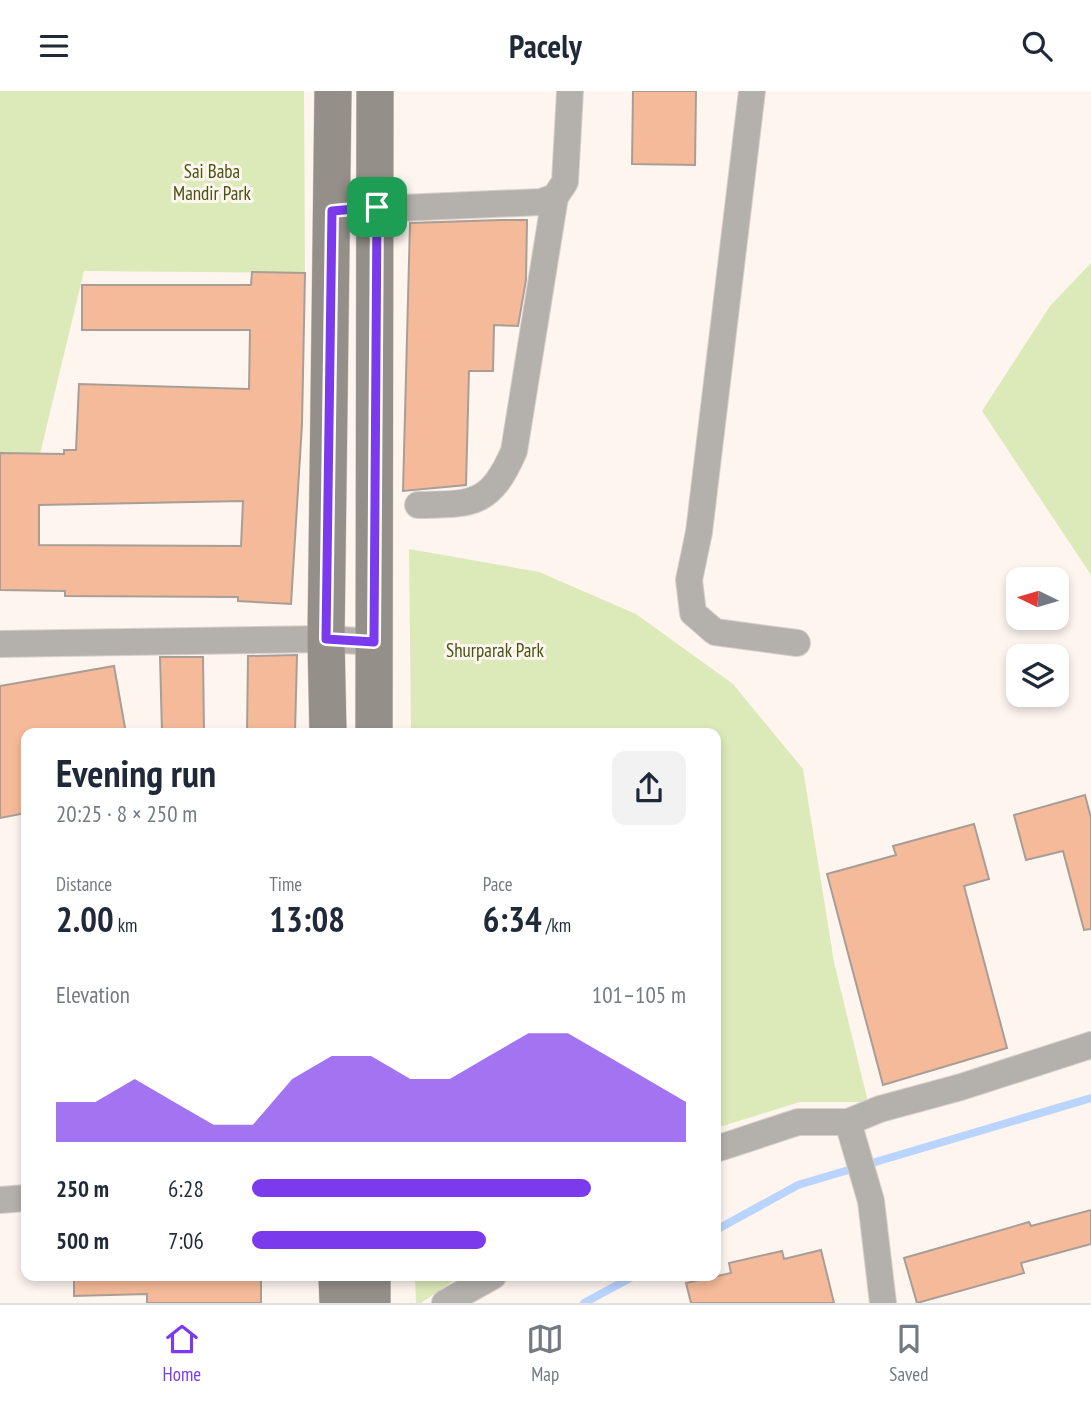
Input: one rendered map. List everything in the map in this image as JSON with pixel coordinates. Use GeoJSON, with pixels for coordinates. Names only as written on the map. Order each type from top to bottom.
{"type":"FeatureCollection","features":[{"type":"Feature","properties":{"kind":"main road"},"geometry":{"type":"LineString","coordinates":[[328,728],[326,639],[333,91]]}},
{"type":"Feature","properties":{"kind":"main road"},"geometry":{"type":"LineString","coordinates":[[374,728],[377,207],[375,91]]}},
{"type":"Feature","properties":{"kind":"main road"},"geometry":{"type":"LineString","coordinates":[[329,535],[375,535]]}},
{"type":"Feature","properties":{"kind":"main road"},"geometry":{"type":"LineString","coordinates":[[337,1281],[338,1303]]}},
{"type":"Feature","properties":{"kind":"main road"},"geometry":{"type":"LineString","coordinates":[[372,1281],[372,1303]]}},
{"type":"Feature","properties":{"kind":"street"},"geometry":{"type":"LineString","coordinates":[[418,505],[465,504],[485,495],[507,468],[514,451],[555,197],[565,182],[570,91]]}},
{"type":"Feature","properties":{"kind":"street"},"geometry":{"type":"LineString","coordinates":[[752,91],[699,532],[689,580],[693,613],[715,632],[797,643]]}},
{"type":"Feature","properties":{"kind":"street"},"geometry":{"type":"LineString","coordinates":[[332,211],[541,202],[555,197]]}},
{"type":"Feature","properties":{"kind":"street"},"geometry":{"type":"LineString","coordinates":[[0,644],[326,639],[374,642]]}},
{"type":"Feature","properties":{"kind":"street"},"geometry":{"type":"LineString","coordinates":[[721,1147],[798,1122],[850,1128],[880,1109],[961,1087],[1091,1045]]}},
{"type":"Feature","properties":{"kind":"street"},"geometry":{"type":"LineString","coordinates":[[850,1128],[871,1201],[883,1303]]}},
{"type":"Feature","properties":{"kind":"street"},"geometry":{"type":"LineString","coordinates":[[0,1200],[21,1198]]}},
{"type":"Feature","properties":{"kind":"street"},"geometry":{"type":"LineString","coordinates":[[445,1303],[484,1281]]}},
{"type":"Feature","properties":{"kind":"green space","name":"Sai Baba Mandir Park"},"geometry":{"type":"Polygon","coordinates":[[[0,91],[304,91],[305,273],[84,271],[40,454],[0,456],[0,91]]]}},
{"type":"Feature","properties":{"kind":"green space"},"geometry":{"type":"Polygon","coordinates":[[[1091,263],[1091,575],[982,411],[1050,306],[1091,263]]]}},
{"type":"Feature","properties":{"kind":"green space","name":"Shurparak Park"},"geometry":{"type":"Polygon","coordinates":[[[409,549],[539,572],[636,614],[733,684],[803,769],[834,962],[868,1102],[800,1102],[721,1126],[721,728],[411,728],[409,549]]]}},
{"type":"Feature","properties":{"kind":"green space"},"geometry":{"type":"Polygon","coordinates":[[[415,1281],[453,1281],[421,1303],[416,1303],[415,1281]]]}},
{"type":"Feature","properties":{"kind":"building"},"geometry":{"type":"Polygon","coordinates":[[[633,91],[696,91],[695,165],[632,164],[633,91]]]}},
{"type":"Feature","properties":{"kind":"building"},"geometry":{"type":"Polygon","coordinates":[[[527,220],[526,280],[518,326],[494,325],[493,371],[469,371],[466,485],[403,491],[410,223],[527,220]]]}},
{"type":"Feature","properties":{"kind":"building"},"geometry":{"type":"Polygon","coordinates":[[[252,272],[305,273],[302,424],[291,604],[238,601],[238,597],[65,596],[65,591],[0,590],[0,453],[64,454],[64,450],[76,450],[79,384],[249,389],[250,330],[82,330],[82,285],[251,285],[252,272]],[[243,501],[39,505],[39,545],[241,546],[243,501]]]}},
{"type":"Feature","properties":{"kind":"building"},"geometry":{"type":"Polygon","coordinates":[[[297,655],[295,728],[247,728],[248,656],[297,655]]]}},
{"type":"Feature","properties":{"kind":"building"},"geometry":{"type":"Polygon","coordinates":[[[160,657],[203,657],[204,728],[162,728],[160,657]]]}},
{"type":"Feature","properties":{"kind":"building"},"geometry":{"type":"Polygon","coordinates":[[[114,666],[125,728],[21,728],[21,814],[0,818],[0,686],[114,666]]]}},
{"type":"Feature","properties":{"kind":"building"},"geometry":{"type":"Polygon","coordinates":[[[1085,795],[1091,818],[1091,929],[1084,930],[1063,851],[1026,860],[1014,815],[1085,795]]]}},
{"type":"Feature","properties":{"kind":"building"},"geometry":{"type":"Polygon","coordinates":[[[974,824],[989,879],[964,886],[1007,1048],[883,1085],[827,874],[896,855],[893,846],[974,824]]]}},
{"type":"Feature","properties":{"kind":"building"},"geometry":{"type":"Polygon","coordinates":[[[1091,1210],[1091,1244],[1021,1263],[1024,1273],[917,1303],[904,1258],[1029,1222],[1031,1226],[1091,1210]]]}},
{"type":"Feature","properties":{"kind":"building"},"geometry":{"type":"Polygon","coordinates":[[[821,1250],[834,1303],[691,1303],[686,1283],[721,1281],[721,1275],[731,1273],[729,1263],[782,1251],[784,1259],[821,1250]]]}},
{"type":"Feature","properties":{"kind":"building"},"geometry":{"type":"Polygon","coordinates":[[[74,1281],[261,1281],[261,1303],[147,1303],[147,1294],[74,1296],[74,1281]]]}},
{"type":"Feature","properties":{"kind":"waterway"},"geometry":{"type":"LineString","coordinates":[[721,1227],[798,1185],[1091,1098]]}},
{"type":"Feature","properties":{"kind":"waterway"},"geometry":{"type":"LineString","coordinates":[[584,1303],[625,1281]]}},
{"type":"Feature","properties":{"kind":"route"},"geometry":{"type":"LineString","coordinates":[[377,207],[374,642],[326,639],[332,211],[377,207]]}}]}
